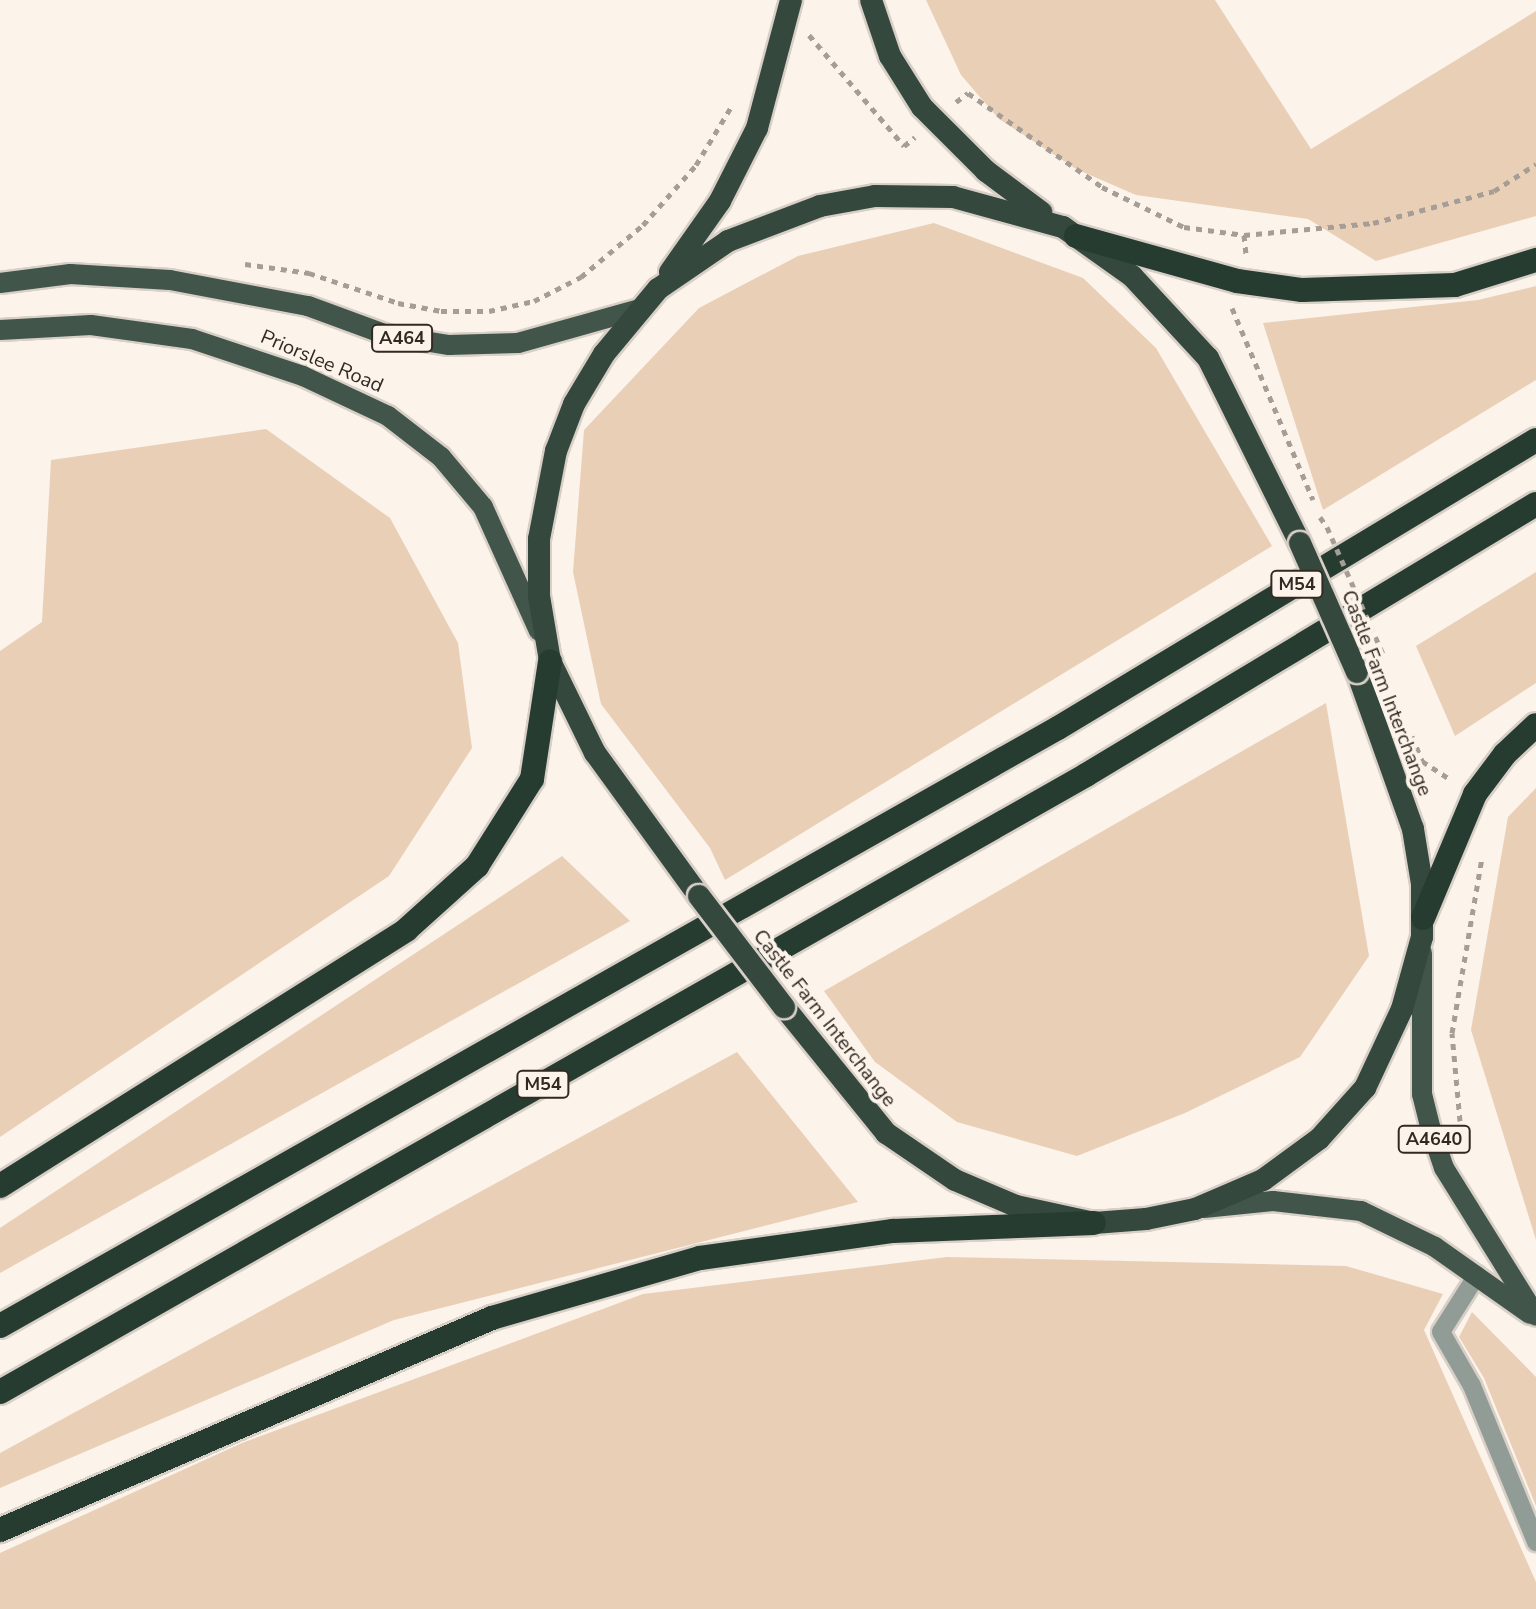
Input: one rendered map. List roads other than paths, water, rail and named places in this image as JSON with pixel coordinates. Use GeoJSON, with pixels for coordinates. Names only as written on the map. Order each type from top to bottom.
{"type":"FeatureCollection","features":[{"type":"Feature","properties":{"kind":"highway"},"geometry":{"type":"LineString","coordinates":[[658,289],[740,165],[770,93],[791,0]]}},
{"type":"Feature","properties":{"kind":"highway"},"geometry":{"type":"LineString","coordinates":[[871,0],[890,56],[935,122],[986,171],[1070,232],[1237,281],[1302,290],[1455,285],[1536,260]]}},
{"type":"Feature","properties":{"kind":"highway","name":"Castle Farm Interchange"},"geometry":{"type":"LineString","coordinates":[[875,196],[953,197],[1070,232],[1132,276],[1208,358],[1300,543],[1357,672],[1413,829],[1423,927],[1402,1009],[1380,1063],[1343,1117],[1295,1160],[1195,1209],[1094,1223],[1016,1206],[955,1180],[908,1151],[868,1115],[699,896],[595,753],[549,655],[539,596],[544,491],[574,404],[636,310],[658,289],[728,241],[773,221],[875,196]]}},
{"type":"Feature","properties":{"kind":"highway","name":"M54"},"geometry":{"type":"LineString","coordinates":[[0,1326],[1058,728],[1536,440]]}},
{"type":"Feature","properties":{"kind":"highway","name":"M54"},"geometry":{"type":"LineString","coordinates":[[0,1392],[1086,775],[1536,504]]}},
{"type":"Feature","properties":{"kind":"highway"},"geometry":{"type":"LineString","coordinates":[[0,1186],[406,930],[477,866],[532,779],[549,655]]}},
{"type":"Feature","properties":{"kind":"highway"},"geometry":{"type":"LineString","coordinates":[[1423,927],[1475,794],[1505,754],[1536,725]]}},
{"type":"Feature","properties":{"kind":"highway"},"geometry":{"type":"LineString","coordinates":[[0,1530],[492,1318],[685,1262],[893,1231],[1094,1223]]}},
{"type":"Feature","properties":{"kind":"main road","name":"Priorslee Road"},"geometry":{"type":"LineString","coordinates":[[0,283],[70,274],[154,278],[308,306],[387,335],[449,345],[534,340],[636,310]]}},
{"type":"Feature","properties":{"kind":"main road","name":"Priorslee Road"},"geometry":{"type":"LineString","coordinates":[[0,330],[91,325],[192,339],[303,376],[388,416],[441,457],[483,507],[549,655]]}},
{"type":"Feature","properties":{"kind":"main road","name":"A4640"},"geometry":{"type":"LineString","coordinates":[[1423,927],[1422,1094],[1430,1127],[1444,1168],[1536,1317]]}},
{"type":"Feature","properties":{"kind":"main road","name":"A4640"},"geometry":{"type":"LineString","coordinates":[[1195,1209],[1273,1201],[1361,1211],[1435,1247],[1536,1317]]}},
{"type":"Feature","properties":{"kind":"lane"},"geometry":{"type":"LineString","coordinates":[[1477,1275],[1441,1332],[1472,1386],[1536,1542]]}}]}
